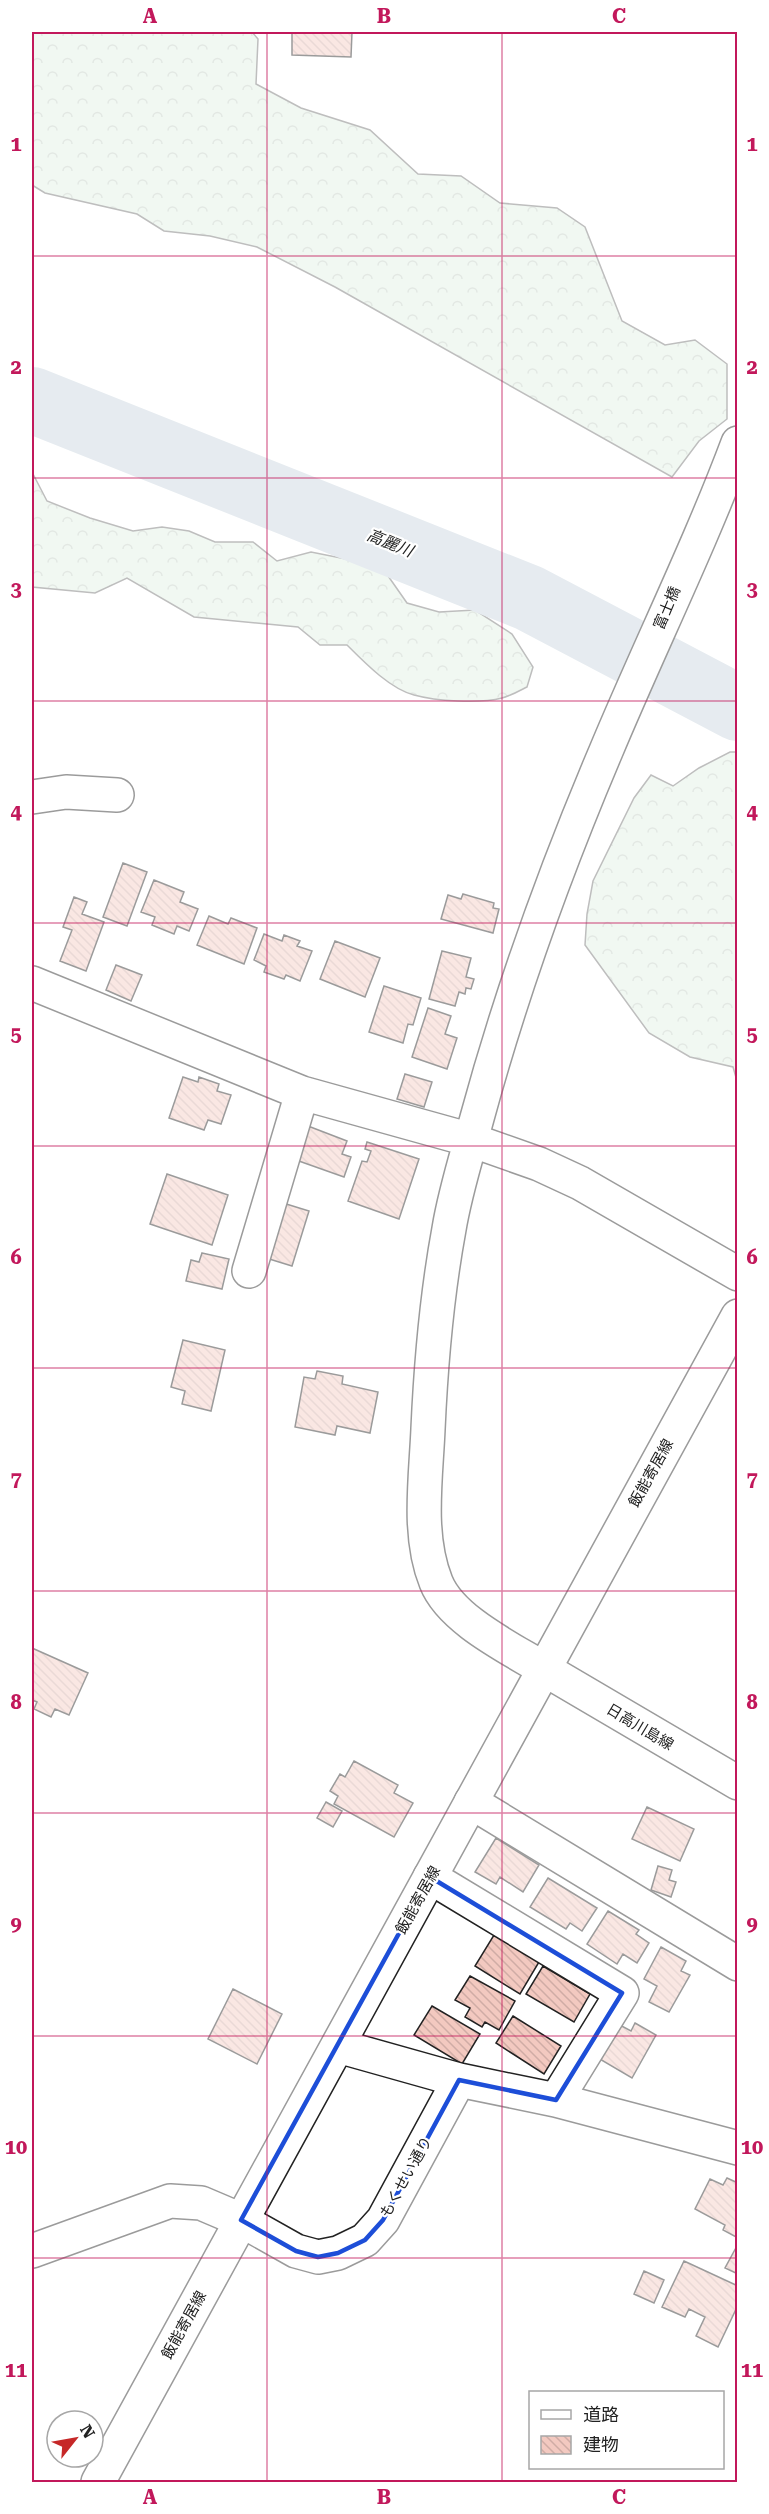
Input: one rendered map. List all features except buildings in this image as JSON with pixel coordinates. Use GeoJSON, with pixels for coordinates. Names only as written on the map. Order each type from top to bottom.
{"type":"FeatureCollection","features":[{"type":"Feature","properties":{"kind":"street","name":"富士橋"},"geometry":{"type":"LineString","coordinates":[[471,1140],[506,1016],[543,909],[604,754],[734,453]]}},
{"type":"Feature","properties":{"kind":"street"},"geometry":{"type":"LineString","coordinates":[[32,797],[66,792],[117,795]]}},
{"type":"Feature","properties":{"kind":"street"},"geometry":{"type":"LineString","coordinates":[[32,983],[302,1093],[471,1140],[539,1164],[580,1183],[738,1274]]}},
{"type":"Feature","properties":{"kind":"street"},"geometry":{"type":"LineString","coordinates":[[249,1271],[302,1093]]}},
{"type":"Feature","properties":{"kind":"street","name":"日高川島線"},"geometry":{"type":"LineString","coordinates":[[471,1140],[449,1227],[437,1314],[429,1414],[426,1551],[436,1585],[454,1609],[476,1626],[544,1669],[738,1783]]}},
{"type":"Feature","properties":{"kind":"street","name":"飯能寄居線"},"geometry":{"type":"LineString","coordinates":[[98,2482],[738,1316]]}},
{"type":"Feature","properties":{"kind":"street"},"geometry":{"type":"LineString","coordinates":[[471,1802],[738,1964]]}},
{"type":"Feature","properties":{"kind":"street"},"geometry":{"type":"LineString","coordinates":[[430,1877],[622,1993],[556,2100]]}},
{"type":"Feature","properties":{"kind":"street"},"geometry":{"type":"LineString","coordinates":[[338,2046],[459,2080],[556,2100],[738,2148]]}},
{"type":"Feature","properties":{"kind":"street","name":"もくせい通り"},"geometry":{"type":"LineString","coordinates":[[32,2251],[170,2201],[201,2203],[241,2220],[296,2251],[318,2257],[338,2253],[365,2240],[383,2220],[459,2080]]}},
{"type":"Feature","properties":{"kind":"highlighted area"},"geometry":{"type":"Polygon","coordinates":[[[430,1877],[622,1993],[556,2100],[459,2080],[383,2220],[365,2240],[338,2253],[318,2257],[296,2251],[241,2220],[430,1877]]]}},
{"type":"Feature","properties":{"kind":"green space"},"geometry":{"type":"Polygon","coordinates":[[[32,32],[252,32],[258,39],[256,84],[301,108],[370,130],[418,174],[461,176],[500,203],[557,208],[585,227],[622,321],[665,345],[695,340],[727,364],[727,419],[699,441],[672,477],[335,287],[257,247],[210,236],[164,231],[137,214],[45,193],[32,185],[32,32]]]}},
{"type":"Feature","properties":{"kind":"green space"},"geometry":{"type":"Polygon","coordinates":[[[32,472],[47,501],[90,518],[133,531],[162,527],[189,531],[215,542],[253,542],[277,561],[311,552],[346,559],[386,573],[407,603],[439,612],[475,610],[512,634],[533,667],[527,687],[493,700],[458,701],[423,697],[405,692],[387,681],[347,645],[320,645],[298,627],[194,617],[127,578],[95,593],[32,587],[32,472]]]}},
{"type":"Feature","properties":{"kind":"green space"},"geometry":{"type":"Polygon","coordinates":[[[730,752],[738,752],[737,1081],[733,1067],[690,1057],[649,1033],[585,945],[587,914],[593,881],[634,798],[651,775],[673,786],[699,768],[730,752]]]}},
{"type":"Feature","properties":{"kind":"waterway","name":"高麗川"},"geometry":{"type":"LineString","coordinates":[[32,400],[529,598],[738,708]]}}]}
